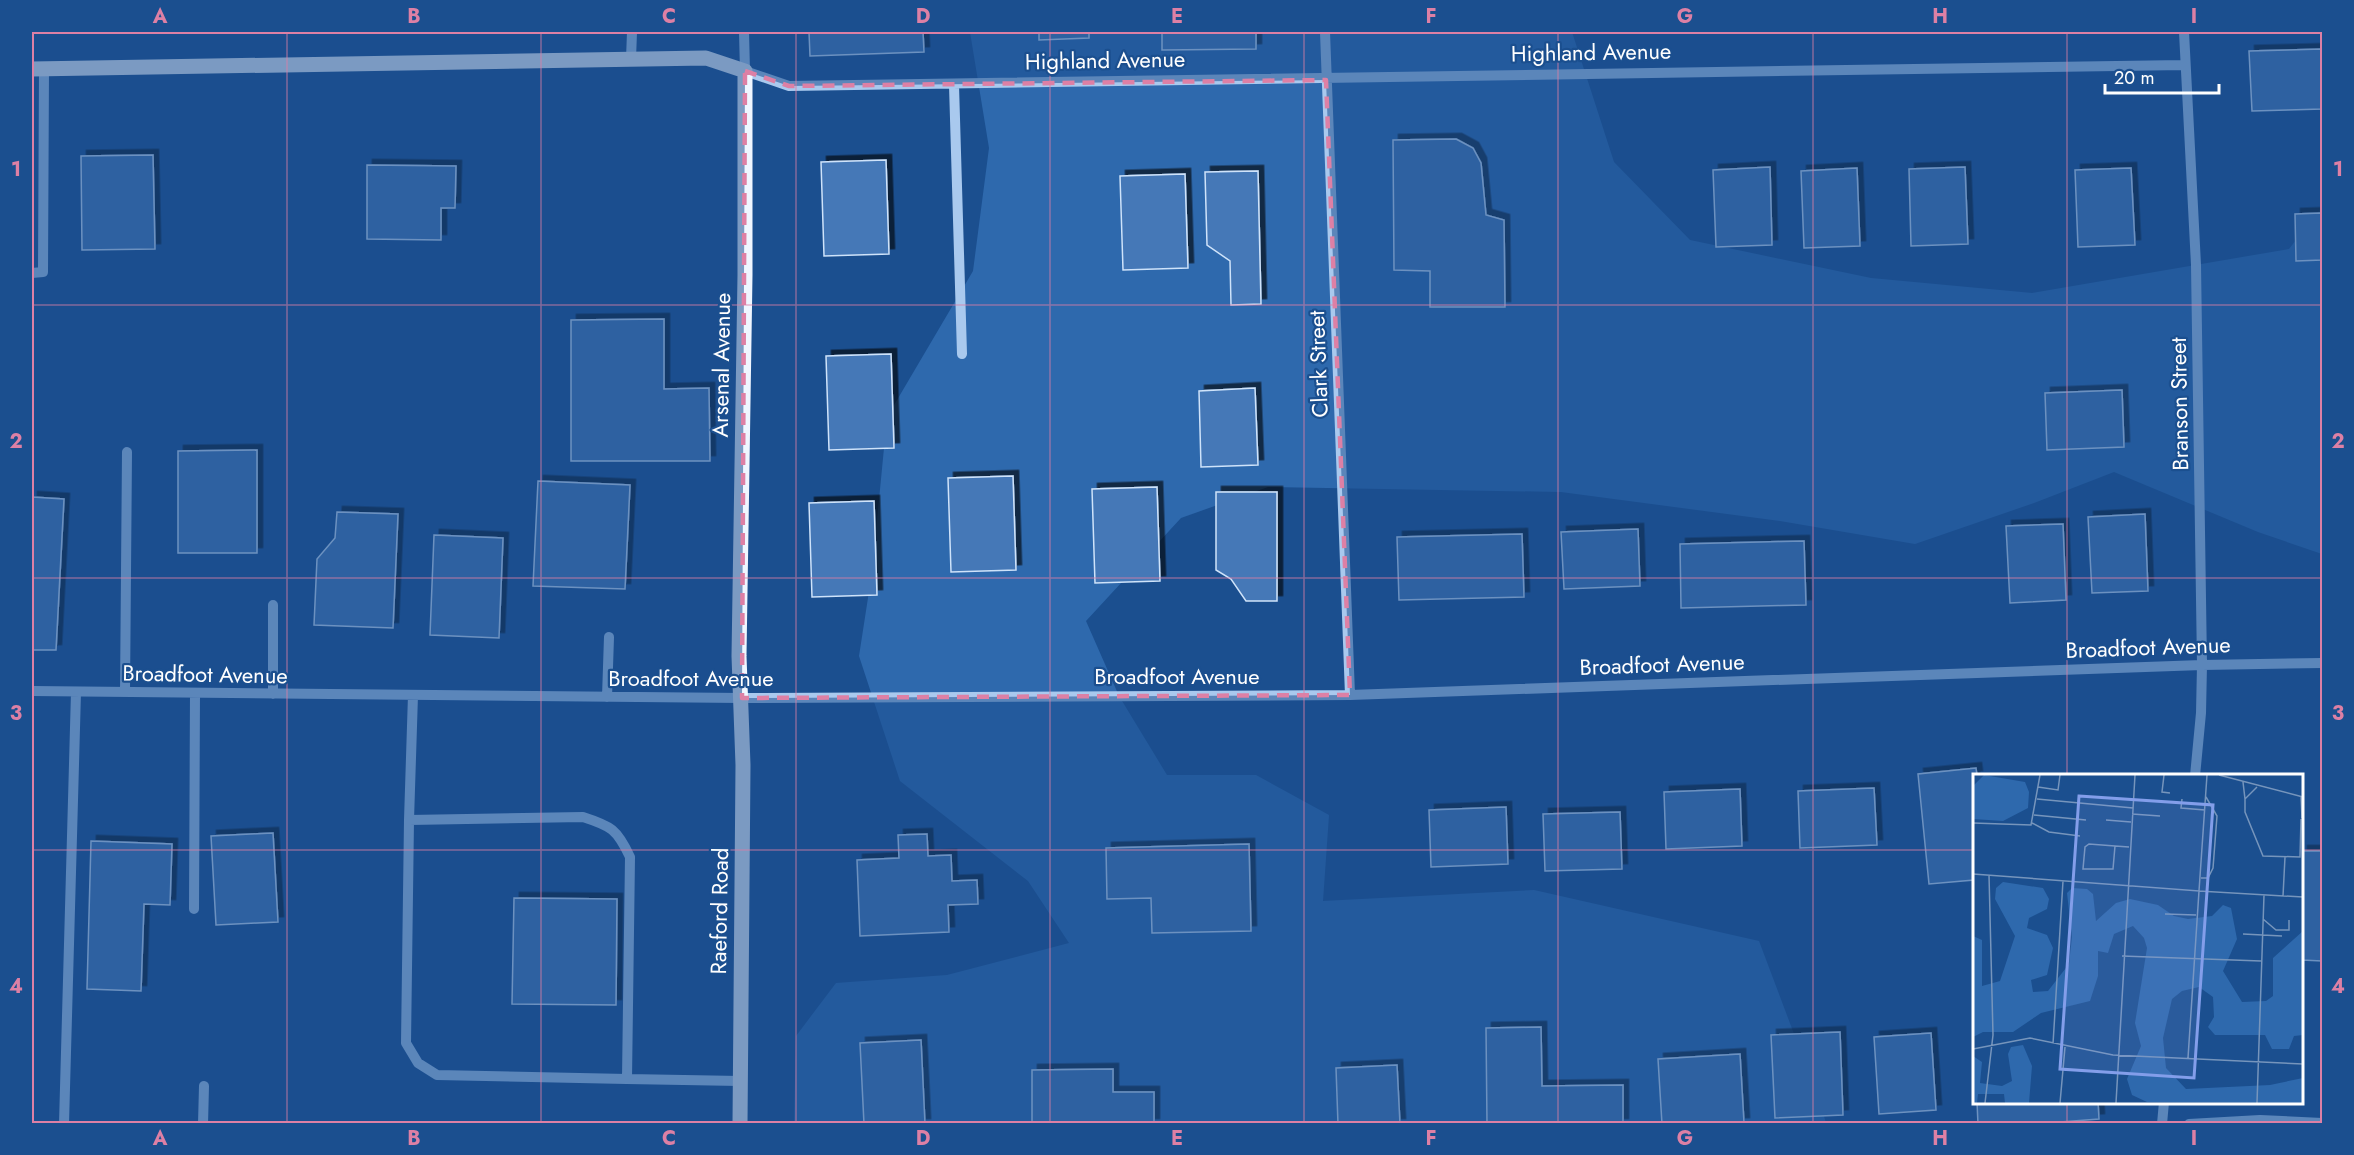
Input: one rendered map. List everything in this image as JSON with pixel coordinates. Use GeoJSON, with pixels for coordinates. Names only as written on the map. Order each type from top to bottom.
{"type":"FeatureCollection","features":[{"type":"Feature","properties":{"kind":"main road","name":"Highland Avenue"},"geometry":{"type":"LineString","coordinates":[[38,69],[706,58],[745,71]]}},
{"type":"Feature","properties":{"kind":"main road","name":"Arsenal Avenue"},"geometry":{"type":"LineString","coordinates":[[742,698],[739,656],[745,275],[745,71]]}},
{"type":"Feature","properties":{"kind":"main road","name":"Raeford Road"},"geometry":{"type":"LineString","coordinates":[[740,1124],[742,698]]}},
{"type":"Feature","properties":{"kind":"street"},"geometry":{"type":"LineString","coordinates":[[631,59],[632,32]]}},
{"type":"Feature","properties":{"kind":"street","name":"Arsenal Avenue"},"geometry":{"type":"LineString","coordinates":[[744,32],[745,71]]}},
{"type":"Feature","properties":{"kind":"street","name":"Clark Street"},"geometry":{"type":"LineString","coordinates":[[1325,32],[1350,695]]}},
{"type":"Feature","properties":{"kind":"street","name":"Branson Street"},"geometry":{"type":"LineString","coordinates":[[2184,32],[2196,265],[2202,664],[2201,713],[2195,774]]}},
{"type":"Feature","properties":{"kind":"street","name":"Highland Avenue"},"geometry":{"type":"LineString","coordinates":[[745,71],[789,86],[1326,80],[2184,65]]}},
{"type":"Feature","properties":{"kind":"street"},"geometry":{"type":"LineString","coordinates":[[32,273],[43,273],[38,69]]}},
{"type":"Feature","properties":{"kind":"street"},"geometry":{"type":"LineString","coordinates":[[954,85],[962,354]]}},
{"type":"Feature","properties":{"kind":"street"},"geometry":{"type":"LineString","coordinates":[[125,692],[127,452]]}},
{"type":"Feature","properties":{"kind":"street"},"geometry":{"type":"LineString","coordinates":[[273,605],[273,694]]}},
{"type":"Feature","properties":{"kind":"street"},"geometry":{"type":"LineString","coordinates":[[607,697],[609,637]]}},
{"type":"Feature","properties":{"kind":"street","name":"Broadfoot Avenue"},"geometry":{"type":"LineString","coordinates":[[32,691],[742,698],[1350,695],[2202,664],[2322,663]]}},
{"type":"Feature","properties":{"kind":"street"},"geometry":{"type":"LineString","coordinates":[[64,1124],[76,692]]}},
{"type":"Feature","properties":{"kind":"street"},"geometry":{"type":"LineString","coordinates":[[194,909],[195,693]]}},
{"type":"Feature","properties":{"kind":"street"},"geometry":{"type":"LineString","coordinates":[[413,695],[406,1043],[418,1063],[437,1075],[740,1081]]}},
{"type":"Feature","properties":{"kind":"street"},"geometry":{"type":"LineString","coordinates":[[409,820],[583,817],[610,826],[624,844],[630,857],[627,1079]]}},
{"type":"Feature","properties":{"kind":"street"},"geometry":{"type":"LineString","coordinates":[[202,1124],[204,1086]]}},
{"type":"Feature","properties":{"kind":"street"},"geometry":{"type":"LineString","coordinates":[[2162,1124],[2164,1104]]}},
{"type":"Feature","properties":{"kind":"street"},"geometry":{"type":"LineString","coordinates":[[2189,1124],[2260,1120],[2322,1123]]}},
{"type":"Feature","properties":{"kind":"highlighted area"},"geometry":{"type":"Polygon","coordinates":[[[745,71],[789,86],[1326,80],[1350,695],[742,698],[745,71]]]}},
{"type":"Feature","properties":{"kind":"shaded area"},"geometry":{"type":"Polygon","coordinates":[[[970,32],[1572,32],[1614,162],[1690,240],[1871,278],[2032,293],[2289,249],[2322,207],[2322,554],[2258,532],[2114,472],[2034,503],[1915,544],[1780,521],[1561,492],[1268,487],[1181,518],[1086,621],[1119,696],[1167,775],[1256,775],[1329,815],[1323,901],[1534,890],[1759,941],[1826,1123],[794,1124],[796,1036],[836,983],[947,975],[1069,943],[1028,881],[900,781],[859,656],[872,572],[887,417],[973,271],[989,148],[970,32]]]}},
{"type":"Feature","properties":{"kind":"building"},"geometry":{"type":"Polygon","coordinates":[[[809,32],[923,32],[924,52],[810,56],[809,32]]]}},
{"type":"Feature","properties":{"kind":"building"},"geometry":{"type":"Polygon","coordinates":[[[1039,32],[1089,32],[1089,38],[1039,40],[1039,32]]]}},
{"type":"Feature","properties":{"kind":"building"},"geometry":{"type":"Polygon","coordinates":[[[1162,32],[1256,32],[1256,49],[1162,50],[1162,32]]]}},
{"type":"Feature","properties":{"kind":"building"},"geometry":{"type":"Polygon","coordinates":[[[2322,49],[2322,109],[2252,111],[2249,51],[2322,49]]]}},
{"type":"Feature","properties":{"kind":"building"},"geometry":{"type":"Polygon","coordinates":[[[1456,139],[1473,148],[1481,163],[1486,215],[1504,220],[1505,307],[1430,307],[1430,271],[1394,270],[1393,140],[1456,139]]]}},
{"type":"Feature","properties":{"kind":"building"},"geometry":{"type":"Polygon","coordinates":[[[153,155],[155,249],[82,250],[81,156],[153,155]]]}},
{"type":"Feature","properties":{"kind":"building"},"geometry":{"type":"Polygon","coordinates":[[[886,160],[889,254],[824,256],[821,162],[886,160]]]}},
{"type":"Feature","properties":{"kind":"building"},"geometry":{"type":"Polygon","coordinates":[[[367,165],[456,166],[455,208],[441,208],[441,240],[367,239],[367,165]]]}},
{"type":"Feature","properties":{"kind":"building"},"geometry":{"type":"Polygon","coordinates":[[[1770,167],[1772,245],[1716,247],[1713,170],[1770,167]]]}},
{"type":"Feature","properties":{"kind":"building"},"geometry":{"type":"Polygon","coordinates":[[[1965,167],[1968,244],[1911,246],[1909,169],[1965,167]]]}},
{"type":"Feature","properties":{"kind":"building"},"geometry":{"type":"Polygon","coordinates":[[[1857,168],[1860,246],[1804,248],[1801,171],[1857,168]]]}},
{"type":"Feature","properties":{"kind":"building"},"geometry":{"type":"Polygon","coordinates":[[[2131,168],[2135,245],[2078,247],[2075,170],[2131,168]]]}},
{"type":"Feature","properties":{"kind":"building"},"geometry":{"type":"Polygon","coordinates":[[[1258,171],[1261,304],[1231,305],[1230,261],[1207,245],[1205,172],[1258,171]]]}},
{"type":"Feature","properties":{"kind":"building"},"geometry":{"type":"Polygon","coordinates":[[[1185,174],[1188,268],[1123,270],[1120,176],[1185,174]]]}},
{"type":"Feature","properties":{"kind":"building"},"geometry":{"type":"Polygon","coordinates":[[[2322,213],[2322,260],[2296,261],[2295,214],[2322,213]]]}},
{"type":"Feature","properties":{"kind":"building"},"geometry":{"type":"Polygon","coordinates":[[[664,319],[664,389],[709,388],[710,461],[571,461],[571,320],[664,319]]]}},
{"type":"Feature","properties":{"kind":"building"},"geometry":{"type":"Polygon","coordinates":[[[891,354],[894,448],[829,450],[826,356],[891,354]]]}},
{"type":"Feature","properties":{"kind":"building"},"geometry":{"type":"Polygon","coordinates":[[[1255,388],[1258,465],[1201,467],[1199,391],[1255,388]]]}},
{"type":"Feature","properties":{"kind":"building"},"geometry":{"type":"Polygon","coordinates":[[[2122,390],[2124,447],[2047,450],[2045,393],[2122,390]]]}},
{"type":"Feature","properties":{"kind":"building"},"geometry":{"type":"Polygon","coordinates":[[[257,450],[257,553],[178,553],[178,451],[257,450]]]}},
{"type":"Feature","properties":{"kind":"building"},"geometry":{"type":"Polygon","coordinates":[[[1013,476],[1016,570],[951,572],[948,478],[1013,476]]]}},
{"type":"Feature","properties":{"kind":"building"},"geometry":{"type":"Polygon","coordinates":[[[538,481],[630,485],[625,589],[533,586],[538,481]]]}},
{"type":"Feature","properties":{"kind":"building"},"geometry":{"type":"Polygon","coordinates":[[[1157,487],[1160,581],[1095,583],[1092,489],[1157,487]]]}},
{"type":"Feature","properties":{"kind":"building"},"geometry":{"type":"Polygon","coordinates":[[[1216,492],[1277,492],[1277,601],[1246,601],[1231,579],[1216,570],[1216,492]]]}},
{"type":"Feature","properties":{"kind":"building"},"geometry":{"type":"Polygon","coordinates":[[[32,497],[64,499],[56,650],[32,650],[32,497]]]}},
{"type":"Feature","properties":{"kind":"building"},"geometry":{"type":"Polygon","coordinates":[[[874,501],[877,595],[812,597],[809,503],[874,501]]]}},
{"type":"Feature","properties":{"kind":"building"},"geometry":{"type":"Polygon","coordinates":[[[337,512],[398,514],[393,628],[314,625],[317,559],[335,538],[337,512]]]}},
{"type":"Feature","properties":{"kind":"building"},"geometry":{"type":"Polygon","coordinates":[[[2145,514],[2148,591],[2092,593],[2088,517],[2145,514]]]}},
{"type":"Feature","properties":{"kind":"building"},"geometry":{"type":"Polygon","coordinates":[[[2063,524],[2066,600],[2010,603],[2006,526],[2063,524]]]}},
{"type":"Feature","properties":{"kind":"building"},"geometry":{"type":"Polygon","coordinates":[[[1638,529],[1640,586],[1564,589],[1561,532],[1638,529]]]}},
{"type":"Feature","properties":{"kind":"building"},"geometry":{"type":"Polygon","coordinates":[[[1522,534],[1524,597],[1399,600],[1397,537],[1522,534]]]}},
{"type":"Feature","properties":{"kind":"building"},"geometry":{"type":"Polygon","coordinates":[[[434,535],[503,538],[499,638],[430,635],[434,535]]]}},
{"type":"Feature","properties":{"kind":"building"},"geometry":{"type":"Polygon","coordinates":[[[1804,541],[1806,605],[1681,608],[1680,544],[1804,541]]]}},
{"type":"Feature","properties":{"kind":"building"},"geometry":{"type":"Polygon","coordinates":[[[1976,768],[1977,774],[1973,774],[1973,880],[1929,884],[1918,774],[1976,768]]]}},
{"type":"Feature","properties":{"kind":"building"},"geometry":{"type":"Polygon","coordinates":[[[1874,788],[1877,845],[1800,848],[1798,791],[1874,788]]]}},
{"type":"Feature","properties":{"kind":"building"},"geometry":{"type":"Polygon","coordinates":[[[1740,789],[1742,846],[1666,849],[1664,792],[1740,789]]]}},
{"type":"Feature","properties":{"kind":"building"},"geometry":{"type":"Polygon","coordinates":[[[1506,807],[1508,864],[1431,867],[1429,810],[1506,807]]]}},
{"type":"Feature","properties":{"kind":"building"},"geometry":{"type":"Polygon","coordinates":[[[1620,812],[1622,869],[1545,871],[1543,814],[1620,812]]]}},
{"type":"Feature","properties":{"kind":"building"},"geometry":{"type":"Polygon","coordinates":[[[273,833],[278,922],[216,925],[211,836],[273,833]]]}},
{"type":"Feature","properties":{"kind":"building"},"geometry":{"type":"Polygon","coordinates":[[[927,834],[928,856],[951,855],[952,881],[977,880],[978,904],[948,905],[949,932],[860,936],[857,860],[899,858],[898,835],[927,834]]]}},
{"type":"Feature","properties":{"kind":"building"},"geometry":{"type":"Polygon","coordinates":[[[91,841],[172,844],[170,905],[144,904],[141,991],[87,989],[91,841]]]}},
{"type":"Feature","properties":{"kind":"building"},"geometry":{"type":"Polygon","coordinates":[[[1249,844],[1251,931],[1152,933],[1151,898],[1107,899],[1106,848],[1249,844]]]}},
{"type":"Feature","properties":{"kind":"building"},"geometry":{"type":"Polygon","coordinates":[[[2303,851],[2322,851],[2322,961],[2303,960],[2303,851]]]}},
{"type":"Feature","properties":{"kind":"building"},"geometry":{"type":"Polygon","coordinates":[[[514,898],[617,899],[616,1005],[512,1004],[514,898]]]}},
{"type":"Feature","properties":{"kind":"building"},"geometry":{"type":"Polygon","coordinates":[[[1541,1027],[1542,1086],[1623,1085],[1623,1124],[1487,1124],[1486,1028],[1541,1027]]]}},
{"type":"Feature","properties":{"kind":"building"},"geometry":{"type":"Polygon","coordinates":[[[1840,1032],[1843,1115],[1775,1118],[1771,1035],[1840,1032]]]}},
{"type":"Feature","properties":{"kind":"building"},"geometry":{"type":"Polygon","coordinates":[[[1931,1033],[1936,1110],[1879,1114],[1874,1037],[1931,1033]]]}},
{"type":"Feature","properties":{"kind":"building"},"geometry":{"type":"Polygon","coordinates":[[[921,1040],[925,1124],[864,1124],[860,1043],[921,1040]]]}},
{"type":"Feature","properties":{"kind":"building"},"geometry":{"type":"Polygon","coordinates":[[[1740,1054],[1744,1123],[1662,1124],[1658,1059],[1740,1054]]]}},
{"type":"Feature","properties":{"kind":"building"},"geometry":{"type":"Polygon","coordinates":[[[1397,1065],[1400,1124],[1338,1124],[1336,1068],[1397,1065]]]}},
{"type":"Feature","properties":{"kind":"building"},"geometry":{"type":"Polygon","coordinates":[[[1113,1069],[1113,1092],[1154,1092],[1154,1124],[1032,1124],[1032,1070],[1113,1069]]]}},
{"type":"Feature","properties":{"kind":"building"},"geometry":{"type":"Polygon","coordinates":[[[1977,1104],[2098,1104],[2099,1119],[2034,1124],[1978,1124],[1977,1104]]]}}]}
